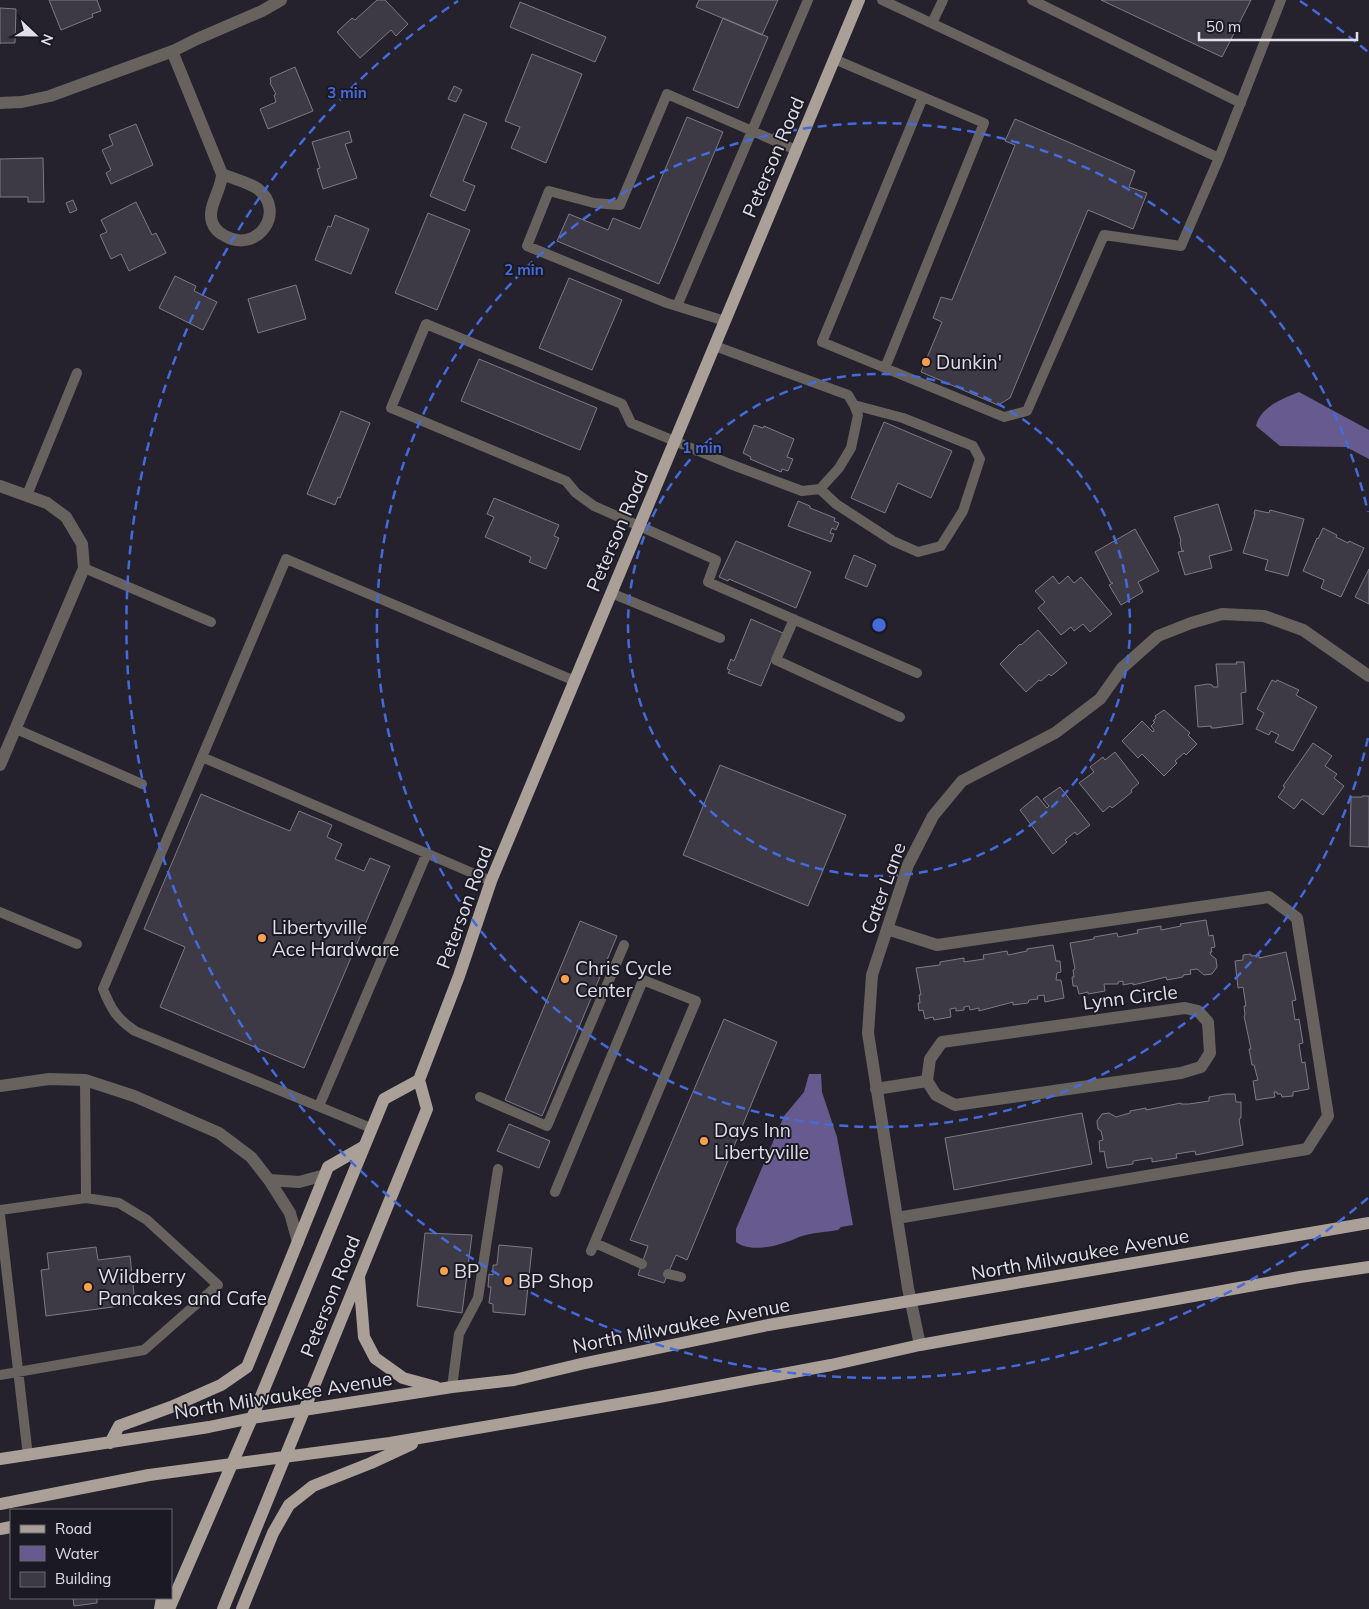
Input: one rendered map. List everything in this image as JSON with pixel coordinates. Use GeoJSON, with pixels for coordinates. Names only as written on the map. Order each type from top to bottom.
{"type":"FeatureCollection","features":[{"type":"Feature","properties":{"kind":"main road","name":"Peterson Road"},"geometry":{"type":"LineString","coordinates":[[223,1609],[427,1109],[419,1080],[459,976],[491,881],[859,0]]}},
{"type":"Feature","properties":{"kind":"main road","name":"Peterson Road"},"geometry":{"type":"LineString","coordinates":[[169,1609],[252,1418],[384,1098],[419,1080]]}},
{"type":"Feature","properties":{"kind":"main road"},"geometry":{"type":"LineString","coordinates":[[110,1443],[119,1426],[171,1407],[221,1385],[247,1367],[328,1167],[363,1147]]}},
{"type":"Feature","properties":{"kind":"main road","name":"North Milwaukee Avenue"},"geometry":{"type":"LineString","coordinates":[[0,1460],[209,1427],[252,1418],[446,1388],[514,1380],[768,1325],[1369,1223]]}},
{"type":"Feature","properties":{"kind":"main road"},"geometry":{"type":"LineString","coordinates":[[0,1504],[149,1475],[427,1437],[659,1398],[920,1346],[1300,1277],[1369,1267]]}},
{"type":"Feature","properties":{"kind":"main road"},"geometry":{"type":"LineString","coordinates":[[359,1275],[364,1337],[375,1358],[403,1378],[446,1388]]}},
{"type":"Feature","properties":{"kind":"main road"},"geometry":{"type":"LineString","coordinates":[[242,1609],[273,1532],[289,1506],[313,1486],[371,1463],[427,1437]]}},
{"type":"Feature","properties":{"kind":"street"},"geometry":{"type":"LineString","coordinates":[[0,103],[22,102],[50,96],[172,51],[262,11],[282,0]]}},
{"type":"Feature","properties":{"kind":"street"},"geometry":{"type":"LineString","coordinates":[[172,51],[222,174],[221,184],[211,213],[211,220],[221,234],[234,240],[246,241],[254,237],[266,226],[269,218],[269,206],[266,198],[256,188],[222,174]]}},
{"type":"Feature","properties":{"kind":"street"},"geometry":{"type":"LineString","coordinates":[[0,486],[47,503],[66,517],[82,544],[84,568],[0,765]]}},
{"type":"Feature","properties":{"kind":"street","name":"Cater Lane"},"geometry":{"type":"LineString","coordinates":[[920,1346],[897,1218],[868,1033],[872,975],[908,865],[933,816],[962,781],[1055,732],[1100,698],[1122,668],[1158,636],[1191,623],[1222,614],[1264,616],[1303,630],[1369,676]]}},
{"type":"Feature","properties":{"kind":"street"},"geometry":{"type":"LineString","coordinates":[[887,928],[936,945],[1269,897],[1297,918],[1328,1116],[1307,1149],[897,1218]]}},
{"type":"Feature","properties":{"kind":"street","name":"Lynn Circle"},"geometry":{"type":"LineString","coordinates":[[1185,1008],[1198,1011],[1208,1022],[1210,1053],[1201,1067],[1182,1073],[954,1105],[936,1095],[927,1081],[930,1059],[942,1042],[1185,1008]]}},
{"type":"Feature","properties":{"kind":"street"},"geometry":{"type":"LineString","coordinates":[[0,1086],[49,1079],[85,1080],[134,1096],[219,1133],[251,1157],[269,1180],[290,1213],[298,1242]]}},
{"type":"Feature","properties":{"kind":"street"},"geometry":{"type":"LineString","coordinates":[[876,1089],[927,1081]]}},
{"type":"Feature","properties":{"kind":"street"},"geometry":{"type":"LineString","coordinates":[[269,1180],[299,1182],[325,1175]]}},
{"type":"Feature","properties":{"kind":"lane"},"geometry":{"type":"LineString","coordinates":[[677,306],[808,0]]}},
{"type":"Feature","properties":{"kind":"lane"},"geometry":{"type":"LineString","coordinates":[[882,0],[1219,158]]}},
{"type":"Feature","properties":{"kind":"lane"},"geometry":{"type":"LineString","coordinates":[[932,24],[943,0]]}},
{"type":"Feature","properties":{"kind":"lane"},"geometry":{"type":"LineString","coordinates":[[1032,0],[1240,102]]}},
{"type":"Feature","properties":{"kind":"lane"},"geometry":{"type":"LineString","coordinates":[[923,97],[822,342],[1004,417],[1027,412],[1104,235],[1181,246],[1219,158],[1281,0]]}},
{"type":"Feature","properties":{"kind":"lane"},"geometry":{"type":"LineString","coordinates":[[834,60],[984,123],[885,368]]}},
{"type":"Feature","properties":{"kind":"lane"},"geometry":{"type":"LineString","coordinates":[[725,321],[677,306],[527,246],[549,191],[594,203],[620,205],[667,94],[796,150]]}},
{"type":"Feature","properties":{"kind":"lane"},"geometry":{"type":"LineString","coordinates":[[715,346],[848,395],[858,416],[851,448],[839,468],[820,488],[802,492],[631,423],[622,404],[426,324],[391,408],[566,481],[576,493],[594,506],[716,560],[708,582],[917,673]]}},
{"type":"Feature","properties":{"kind":"lane"},"geometry":{"type":"LineString","coordinates":[[27,495],[78,372]]}},
{"type":"Feature","properties":{"kind":"lane"},"geometry":{"type":"LineString","coordinates":[[820,488],[836,504],[894,541],[918,552],[941,546],[962,511],[980,459],[973,446],[903,418],[854,405]]}},
{"type":"Feature","properties":{"kind":"lane"},"geometry":{"type":"LineString","coordinates":[[371,1128],[135,1031],[121,1022],[110,1006],[103,989],[286,559],[575,681]]}},
{"type":"Feature","properties":{"kind":"lane"},"geometry":{"type":"LineString","coordinates":[[84,568],[211,622]]}},
{"type":"Feature","properties":{"kind":"lane"},"geometry":{"type":"LineString","coordinates":[[611,593],[720,638]]}},
{"type":"Feature","properties":{"kind":"lane"},"geometry":{"type":"LineString","coordinates":[[794,619],[776,660],[900,717]]}},
{"type":"Feature","properties":{"kind":"lane"},"geometry":{"type":"LineString","coordinates":[[16,729],[142,784]]}},
{"type":"Feature","properties":{"kind":"lane"},"geometry":{"type":"LineString","coordinates":[[202,757],[491,881]]}},
{"type":"Feature","properties":{"kind":"lane"},"geometry":{"type":"LineString","coordinates":[[319,1106],[427,853]]}},
{"type":"Feature","properties":{"kind":"lane"},"geometry":{"type":"LineString","coordinates":[[0,912],[77,944]]}},
{"type":"Feature","properties":{"kind":"lane"},"geometry":{"type":"LineString","coordinates":[[480,1097],[547,1126],[624,944]]}},
{"type":"Feature","properties":{"kind":"lane"},"geometry":{"type":"LineString","coordinates":[[555,1192],[642,980],[696,1001],[593,1247],[642,1264]]}},
{"type":"Feature","properties":{"kind":"lane"},"geometry":{"type":"LineString","coordinates":[[85,1080],[86,1198]]}},
{"type":"Feature","properties":{"kind":"lane"},"geometry":{"type":"LineString","coordinates":[[446,1388],[459,1334],[478,1298],[498,1169]]}},
{"type":"Feature","properties":{"kind":"lane"},"geometry":{"type":"LineString","coordinates":[[0,1210],[86,1198],[119,1203],[147,1220],[218,1285],[144,1350],[0,1375]]}},
{"type":"Feature","properties":{"kind":"lane"},"geometry":{"type":"LineString","coordinates":[[0,1215],[28,1456]]}},
{"type":"Feature","properties":{"kind":"lane"},"geometry":{"type":"LineString","coordinates":[[668,1274],[681,1277]]}},
{"type":"Feature","properties":{"kind":"water"},"geometry":{"type":"Polygon","coordinates":[[[1299,392],[1369,430],[1369,459],[1346,447],[1280,446],[1256,426],[1258,419],[1273,404],[1299,392]]]}},
{"type":"Feature","properties":{"kind":"water"},"geometry":{"type":"Polygon","coordinates":[[[809,1074],[821,1074],[822,1092],[837,1137],[853,1225],[841,1227],[838,1230],[803,1236],[767,1247],[743,1246],[736,1242],[736,1229],[784,1116],[804,1092],[809,1074]]]}},
{"type":"Feature","properties":{"kind":"building"},"geometry":{"type":"Polygon","coordinates":[[[49,0],[97,0],[101,11],[92,14],[93,17],[61,30],[49,0]]]}},
{"type":"Feature","properties":{"kind":"building"},"geometry":{"type":"Polygon","coordinates":[[[377,0],[385,0],[408,24],[396,36],[391,30],[360,58],[337,32],[352,18],[355,20],[377,0]]]}},
{"type":"Feature","properties":{"kind":"building"},"geometry":{"type":"Polygon","coordinates":[[[699,0],[778,0],[762,35],[696,7],[699,0]]]}},
{"type":"Feature","properties":{"kind":"building"},"geometry":{"type":"Polygon","coordinates":[[[1101,0],[1251,0],[1222,57],[1101,0]]]}},
{"type":"Feature","properties":{"kind":"building"},"geometry":{"type":"Polygon","coordinates":[[[520,2],[606,37],[595,62],[510,27],[520,2]]]}},
{"type":"Feature","properties":{"kind":"building"},"geometry":{"type":"Polygon","coordinates":[[[0,8],[16,9],[15,43],[0,44],[0,8]]]}},
{"type":"Feature","properties":{"kind":"building"},"geometry":{"type":"Polygon","coordinates":[[[723,18],[768,37],[738,108],[693,90],[723,18]]]}},
{"type":"Feature","properties":{"kind":"building"},"geometry":{"type":"Polygon","coordinates":[[[532,54],[582,74],[546,163],[511,148],[520,127],[505,121],[532,54]]]}},
{"type":"Feature","properties":{"kind":"building"},"geometry":{"type":"Polygon","coordinates":[[[295,67],[313,111],[268,129],[260,109],[276,102],[274,95],[276,94],[270,83],[270,78],[295,67]]]}},
{"type":"Feature","properties":{"kind":"building"},"geometry":{"type":"Polygon","coordinates":[[[454,86],[462,90],[456,102],[448,99],[454,86]]]}},
{"type":"Feature","properties":{"kind":"building"},"geometry":{"type":"Polygon","coordinates":[[[464,114],[487,123],[463,181],[475,186],[465,211],[430,196],[464,114]]]}},
{"type":"Feature","properties":{"kind":"building"},"geometry":{"type":"Polygon","coordinates":[[[687,117],[723,132],[659,284],[557,241],[569,214],[608,230],[613,218],[640,229],[687,117]]]}},
{"type":"Feature","properties":{"kind":"building"},"geometry":{"type":"Polygon","coordinates":[[[1015,119],[1135,171],[1129,187],[1147,193],[1133,229],[1088,210],[1010,398],[998,405],[921,372],[942,322],[933,318],[941,297],[952,300],[1015,145],[1005,141],[1015,119]]]}},
{"type":"Feature","properties":{"kind":"building"},"geometry":{"type":"Polygon","coordinates":[[[136,124],[153,165],[111,184],[106,173],[111,170],[102,150],[113,145],[109,135],[136,124]]]}},
{"type":"Feature","properties":{"kind":"building"},"geometry":{"type":"Polygon","coordinates":[[[349,131],[352,142],[345,144],[357,178],[323,189],[317,169],[320,168],[312,142],[349,131]]]}},
{"type":"Feature","properties":{"kind":"building"},"geometry":{"type":"Polygon","coordinates":[[[43,158],[44,202],[28,202],[28,197],[0,197],[0,159],[43,158]]]}},
{"type":"Feature","properties":{"kind":"building"},"geometry":{"type":"Polygon","coordinates":[[[73,200],[77,210],[70,213],[66,203],[73,200]]]}},
{"type":"Feature","properties":{"kind":"building"},"geometry":{"type":"Polygon","coordinates":[[[136,202],[152,235],[156,233],[166,253],[129,271],[121,254],[111,259],[100,235],[107,232],[101,220],[136,202]]]}},
{"type":"Feature","properties":{"kind":"building"},"geometry":{"type":"Polygon","coordinates":[[[428,213],[470,230],[437,310],[395,293],[428,213]]]}},
{"type":"Feature","properties":{"kind":"building"},"geometry":{"type":"Polygon","coordinates":[[[335,215],[369,229],[351,274],[315,260],[328,226],[331,227],[335,215]]]}},
{"type":"Feature","properties":{"kind":"building"},"geometry":{"type":"Polygon","coordinates":[[[175,276],[196,286],[194,291],[217,302],[203,330],[159,308],[175,276]]]}},
{"type":"Feature","properties":{"kind":"building"},"geometry":{"type":"Polygon","coordinates":[[[569,278],[622,300],[592,370],[539,348],[569,278]]]}},
{"type":"Feature","properties":{"kind":"building"},"geometry":{"type":"Polygon","coordinates":[[[296,285],[306,319],[258,333],[248,299],[296,285]]]}},
{"type":"Feature","properties":{"kind":"building"},"geometry":{"type":"Polygon","coordinates":[[[479,359],[597,408],[580,450],[461,401],[479,359]]]}},
{"type":"Feature","properties":{"kind":"building"},"geometry":{"type":"Polygon","coordinates":[[[341,411],[370,423],[340,498],[338,497],[335,505],[307,494],[341,411]]]}},
{"type":"Feature","properties":{"kind":"building"},"geometry":{"type":"Polygon","coordinates":[[[884,422],[952,451],[931,498],[898,483],[885,513],[851,498],[884,422]]]}},
{"type":"Feature","properties":{"kind":"building"},"geometry":{"type":"Polygon","coordinates":[[[754,425],[763,428],[764,426],[794,439],[787,457],[793,459],[788,471],[782,469],[781,472],[750,459],[751,457],[743,453],[754,425]]]}},
{"type":"Feature","properties":{"kind":"building"},"geometry":{"type":"Polygon","coordinates":[[[494,498],[559,525],[554,536],[559,538],[546,569],[529,562],[531,557],[485,537],[494,517],[487,514],[494,498]]]}},
{"type":"Feature","properties":{"kind":"building"},"geometry":{"type":"Polygon","coordinates":[[[798,501],[835,518],[834,521],[839,523],[836,530],[832,528],[830,533],[834,534],[831,542],[788,526],[798,501]]]}},
{"type":"Feature","properties":{"kind":"building"},"geometry":{"type":"Polygon","coordinates":[[[1218,504],[1232,550],[1209,556],[1212,568],[1185,575],[1178,552],[1184,551],[1182,551],[1174,517],[1218,504]]]}},
{"type":"Feature","properties":{"kind":"building"},"geometry":{"type":"Polygon","coordinates":[[[1255,510],[1269,513],[1270,510],[1304,519],[1288,576],[1265,570],[1268,560],[1243,553],[1255,510]]]}},
{"type":"Feature","properties":{"kind":"building"},"geometry":{"type":"Polygon","coordinates":[[[1323,528],[1348,543],[1349,541],[1364,548],[1341,597],[1321,588],[1324,580],[1303,571],[1323,528]]]}},
{"type":"Feature","properties":{"kind":"building"},"geometry":{"type":"Polygon","coordinates":[[[1135,529],[1159,571],[1138,582],[1143,592],[1121,605],[1109,585],[1113,583],[1111,583],[1095,552],[1135,529]]]}},
{"type":"Feature","properties":{"kind":"building"},"geometry":{"type":"Polygon","coordinates":[[[736,541],[811,572],[796,608],[729,579],[728,581],[719,577],[736,541]]]}},
{"type":"Feature","properties":{"kind":"building"},"geometry":{"type":"Polygon","coordinates":[[[854,555],[876,565],[867,587],[845,578],[854,555]]]}},
{"type":"Feature","properties":{"kind":"building"},"geometry":{"type":"Polygon","coordinates":[[[1369,569],[1369,604],[1355,597],[1369,569]]]}},
{"type":"Feature","properties":{"kind":"building"},"geometry":{"type":"Polygon","coordinates":[[[1053,576],[1059,584],[1068,576],[1074,583],[1081,577],[1112,614],[1090,632],[1083,624],[1074,631],[1071,627],[1061,635],[1038,608],[1045,602],[1035,591],[1053,576]]]}},
{"type":"Feature","properties":{"kind":"building"},"geometry":{"type":"Polygon","coordinates":[[[751,619],[783,633],[761,686],[728,673],[730,670],[727,669],[731,659],[734,661],[751,619]]]}},
{"type":"Feature","properties":{"kind":"building"},"geometry":{"type":"Polygon","coordinates":[[[1038,630],[1067,663],[1051,676],[1049,674],[1041,681],[1039,680],[1026,692],[1000,664],[1020,644],[1038,630]]]}},
{"type":"Feature","properties":{"kind":"building"},"geometry":{"type":"Polygon","coordinates":[[[1236,662],[1244,662],[1246,692],[1241,693],[1243,724],[1215,728],[1211,728],[1211,726],[1198,727],[1195,686],[1208,684],[1218,687],[1216,664],[1237,664],[1236,662]]]}},
{"type":"Feature","properties":{"kind":"building"},"geometry":{"type":"Polygon","coordinates":[[[1272,680],[1276,682],[1277,680],[1299,690],[1296,695],[1317,707],[1293,751],[1275,742],[1279,735],[1271,731],[1269,735],[1256,729],[1264,713],[1257,709],[1272,680]]]}},
{"type":"Feature","properties":{"kind":"building"},"geometry":{"type":"Polygon","coordinates":[[[1164,710],[1190,733],[1188,735],[1197,744],[1186,755],[1184,753],[1175,761],[1177,763],[1164,776],[1142,754],[1138,758],[1122,741],[1142,721],[1153,732],[1154,730],[1151,726],[1155,722],[1153,721],[1156,718],[1155,716],[1164,710]]]}},
{"type":"Feature","properties":{"kind":"building"},"geometry":{"type":"Polygon","coordinates":[[[1313,743],[1332,756],[1325,766],[1337,774],[1334,778],[1344,786],[1323,815],[1302,799],[1294,809],[1278,797],[1285,787],[1283,786],[1313,743]]]}},
{"type":"Feature","properties":{"kind":"building"},"geometry":{"type":"Polygon","coordinates":[[[1115,752],[1139,783],[1121,801],[1103,812],[1079,783],[1094,772],[1090,767],[1103,757],[1105,760],[1115,752]]]}},
{"type":"Feature","properties":{"kind":"building"},"geometry":{"type":"Polygon","coordinates":[[[720,765],[846,815],[808,906],[683,855],[720,765]]]}},
{"type":"Feature","properties":{"kind":"building"},"geometry":{"type":"Polygon","coordinates":[[[1060,787],[1090,825],[1077,835],[1075,832],[1053,854],[1020,810],[1037,796],[1047,808],[1049,806],[1043,799],[1060,787]]]}},
{"type":"Feature","properties":{"kind":"building","name":"Libertyville Ace Hardware"},"geometry":{"type":"Polygon","coordinates":[[[201,794],[290,831],[299,811],[332,825],[327,837],[342,844],[335,859],[364,871],[370,858],[390,866],[304,1068],[160,1007],[185,947],[144,929],[201,794]]]}},
{"type":"Feature","properties":{"kind":"building"},"geometry":{"type":"Polygon","coordinates":[[[1369,796],[1369,847],[1350,846],[1351,797],[1369,796]]]}},
{"type":"Feature","properties":{"kind":"building"},"geometry":{"type":"Polygon","coordinates":[[[1206,920],[1209,936],[1213,935],[1215,947],[1211,948],[1212,952],[1210,952],[1216,959],[1217,967],[1212,974],[1204,975],[1197,969],[1190,970],[1191,974],[1167,980],[1166,977],[1133,985],[1133,983],[1123,985],[1123,981],[1118,982],[1118,984],[1104,984],[1105,991],[1088,994],[1088,992],[1079,994],[1077,986],[1073,986],[1072,977],[1074,977],[1073,970],[1075,969],[1070,943],[1117,933],[1118,937],[1138,933],[1137,930],[1161,926],[1161,930],[1181,926],[1180,924],[1206,920]]]}},
{"type":"Feature","properties":{"kind":"building"},"geometry":{"type":"Polygon","coordinates":[[[580,921],[617,936],[542,1116],[505,1100],[580,921]]]}},
{"type":"Feature","properties":{"kind":"building"},"geometry":{"type":"Polygon","coordinates":[[[1053,945],[1056,961],[1060,961],[1061,972],[1057,973],[1056,980],[1061,980],[1064,998],[1045,1002],[1044,995],[1037,996],[1038,999],[1029,1000],[1028,1003],[1013,1005],[1013,1002],[979,1011],[979,1008],[970,1010],[969,1006],[964,1007],[964,1010],[956,1011],[956,1008],[950,1009],[951,1017],[934,1020],[933,1017],[925,1019],[923,1010],[919,1011],[919,995],[921,995],[916,968],[940,965],[940,962],[964,958],[964,962],[984,959],[983,955],[1007,951],[1008,955],[1027,951],[1027,949],[1053,945]]]}},
{"type":"Feature","properties":{"kind":"building"},"geometry":{"type":"Polygon","coordinates":[[[1286,952],[1296,1000],[1292,1001],[1295,1020],[1299,1019],[1303,1043],[1299,1044],[1302,1063],[1305,1062],[1309,1089],[1293,1092],[1293,1096],[1282,1097],[1281,1094],[1274,1092],[1275,1097],[1256,1100],[1253,1081],[1258,1080],[1254,1065],[1252,1065],[1249,1049],[1251,1049],[1244,1016],[1244,1006],[1246,1006],[1243,987],[1238,988],[1235,961],[1243,960],[1243,955],[1259,955],[1259,958],[1286,952]]]}},
{"type":"Feature","properties":{"kind":"building","name":"Days Inn Libertyville"},"geometry":{"type":"Polygon","coordinates":[[[724,1019],[777,1042],[687,1260],[676,1255],[664,1283],[638,1275],[648,1246],[630,1240],[724,1019]]]}},
{"type":"Feature","properties":{"kind":"building"},"geometry":{"type":"Polygon","coordinates":[[[1235,1094],[1236,1102],[1241,1102],[1241,1118],[1239,1119],[1243,1145],[1196,1155],[1195,1151],[1176,1154],[1177,1158],[1152,1162],[1152,1158],[1133,1161],[1133,1164],[1107,1168],[1104,1151],[1100,1152],[1099,1141],[1103,1140],[1097,1121],[1102,1114],[1109,1113],[1116,1117],[1130,1113],[1130,1111],[1146,1108],[1146,1110],[1181,1103],[1189,1104],[1209,1101],[1209,1097],[1235,1094]]]}},
{"type":"Feature","properties":{"kind":"building"},"geometry":{"type":"Polygon","coordinates":[[[1082,1113],[1092,1164],[954,1190],[945,1138],[1082,1113]]]}},
{"type":"Feature","properties":{"kind":"building"},"geometry":{"type":"Polygon","coordinates":[[[509,1124],[550,1141],[539,1168],[497,1151],[509,1124]]]}},
{"type":"Feature","properties":{"kind":"building","name":"BP"},"geometry":{"type":"Polygon","coordinates":[[[425,1233],[472,1235],[462,1313],[417,1306],[425,1233]]]}},
{"type":"Feature","properties":{"kind":"building","name":"BP Shop"},"geometry":{"type":"Polygon","coordinates":[[[499,1245],[532,1248],[525,1315],[493,1312],[493,1304],[489,1303],[491,1287],[488,1287],[489,1274],[493,1275],[493,1265],[497,1265],[499,1245]]]}},
{"type":"Feature","properties":{"kind":"building","name":"Wildberry Pancakes and Cafe"},"geometry":{"type":"Polygon","coordinates":[[[96,1247],[98,1260],[130,1256],[135,1304],[46,1316],[41,1270],[49,1269],[47,1253],[96,1247]]]}},
{"type":"Feature","properties":{"kind":"building"},"geometry":{"type":"Polygon","coordinates":[[[73,1599],[97,1599],[97,1603],[74,1606],[73,1599]]]}},
{"type":"Feature","properties":{"kind":"place","name":"Dunkin'"},"geometry":{"type":"Point","coordinates":[926,362]}},
{"type":"Feature","properties":{"kind":"place","name":"Libertyville Ace Hardware"},"geometry":{"type":"Point","coordinates":[262,938]}},
{"type":"Feature","properties":{"kind":"place","name":"Chris Cycle Center"},"geometry":{"type":"Point","coordinates":[565,979]}},
{"type":"Feature","properties":{"kind":"place","name":"Days Inn Libertyville"},"geometry":{"type":"Point","coordinates":[704,1141]}},
{"type":"Feature","properties":{"kind":"place","name":"BP"},"geometry":{"type":"Point","coordinates":[444,1271]}},
{"type":"Feature","properties":{"kind":"place","name":"BP Shop"},"geometry":{"type":"Point","coordinates":[508,1281]}},
{"type":"Feature","properties":{"kind":"place","name":"Wildberry Pancakes and Cafe"},"geometry":{"type":"Point","coordinates":[88,1287]}}]}
